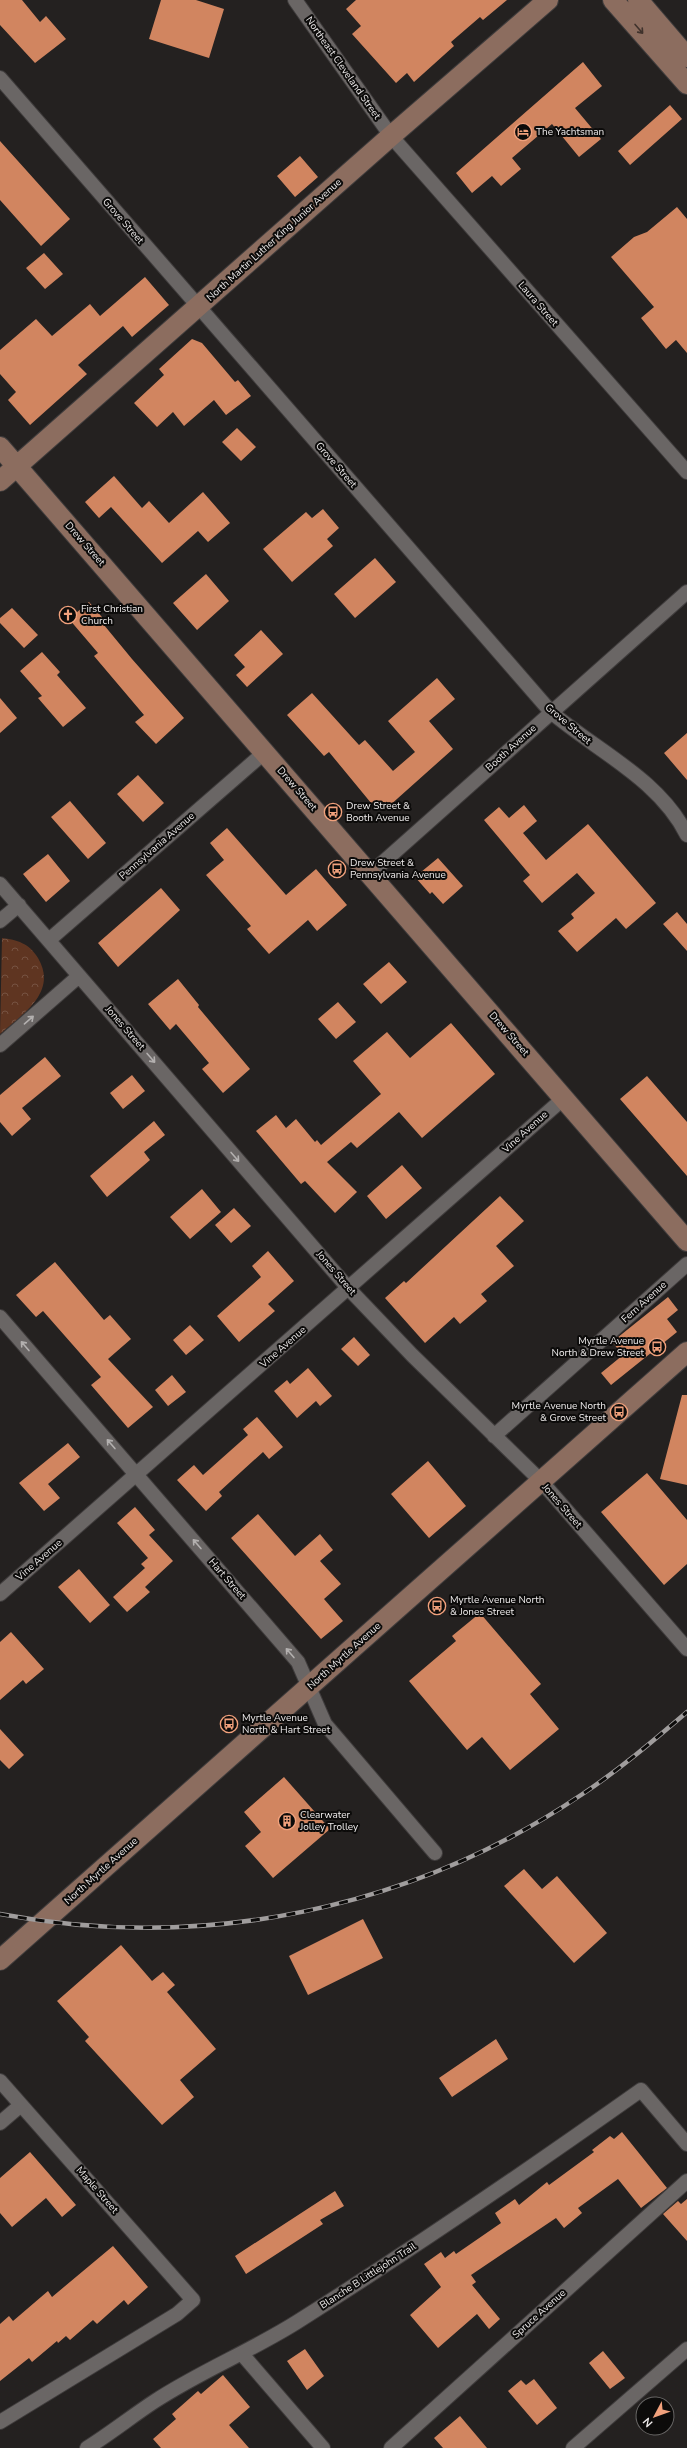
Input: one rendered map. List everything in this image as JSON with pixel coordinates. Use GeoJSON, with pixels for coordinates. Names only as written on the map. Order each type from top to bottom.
{"type":"FeatureCollection","features":[{"type":"Feature","properties":{"kind":"main road","name":"North Martin Luther King Junior Avenue"},"geometry":{"type":"LineString","coordinates":[[0,481],[391,136],[548,0]]}},
{"type":"Feature","properties":{"kind":"main road"},"geometry":{"type":"LineString","coordinates":[[613,0],[687,84]]}},
{"type":"Feature","properties":{"kind":"main road"},"geometry":{"type":"LineString","coordinates":[[638,0],[687,56]]}},
{"type":"Feature","properties":{"kind":"main road","name":"Drew Street"},"geometry":{"type":"LineString","coordinates":[[0,447],[687,1241]]}},
{"type":"Feature","properties":{"kind":"main road","name":"North Myrtle Avenue"},"geometry":{"type":"LineString","coordinates":[[0,1960],[687,1352]]}},
{"type":"Feature","properties":{"kind":"street","name":"Northeast Cleveland Street"},"geometry":{"type":"LineString","coordinates":[[295,0],[391,136]]}},
{"type":"Feature","properties":{"kind":"street","name":"Grove Street"},"geometry":{"type":"LineString","coordinates":[[0,78],[551,712],[575,733],[639,777],[678,817],[687,835]]}},
{"type":"Feature","properties":{"kind":"street","name":"Laura Street"},"geometry":{"type":"LineString","coordinates":[[391,136],[687,472]]}},
{"type":"Feature","properties":{"kind":"street","name":"Booth Avenue"},"geometry":{"type":"LineString","coordinates":[[370,873],[687,592]]}},
{"type":"Feature","properties":{"kind":"street","name":"Pennsylvania Avenue"},"geometry":{"type":"LineString","coordinates":[[48,940],[265,752]]}},
{"type":"Feature","properties":{"kind":"street","name":"Jones Street"},"geometry":{"type":"LineString","coordinates":[[0,884],[349,1289],[412,1355],[541,1481],[687,1649]]}},
{"type":"Feature","properties":{"kind":"street"},"geometry":{"type":"LineString","coordinates":[[0,921],[19,905]]}},
{"type":"Feature","properties":{"kind":"street"},"geometry":{"type":"LineString","coordinates":[[0,1045],[80,976]]}},
{"type":"Feature","properties":{"kind":"street","name":"Vine Avenue"},"geometry":{"type":"LineString","coordinates":[[0,1594],[349,1289],[564,1098]]}},
{"type":"Feature","properties":{"kind":"street","name":"Fern Avenue"},"geometry":{"type":"LineString","coordinates":[[494,1436],[687,1264]]}},
{"type":"Feature","properties":{"kind":"street","name":"Hart Street"},"geometry":{"type":"LineString","coordinates":[[0,1317],[298,1662],[325,1724],[435,1853]]}},
{"type":"Feature","properties":{"kind":"street","name":"Maple Street"},"geometry":{"type":"LineString","coordinates":[[0,2081],[193,2300],[177,2314],[0,2422]]}},
{"type":"Feature","properties":{"kind":"street","name":"Blanche B Littlejohn Trail"},"geometry":{"type":"LineString","coordinates":[[87,2448],[120,2428],[155,2401],[208,2370],[242,2354],[296,2323],[539,2163],[641,2090],[687,2144]]}},
{"type":"Feature","properties":{"kind":"street"},"geometry":{"type":"LineString","coordinates":[[0,2123],[21,2105]]}},
{"type":"Feature","properties":{"kind":"street","name":"Spruce Avenue"},"geometry":{"type":"LineString","coordinates":[[392,2448],[687,2181]]}},
{"type":"Feature","properties":{"kind":"street"},"geometry":{"type":"LineString","coordinates":[[573,2448],[687,2349]]}},
{"type":"Feature","properties":{"kind":"street"},"geometry":{"type":"LineString","coordinates":[[242,2354],[323,2448]]}},
{"type":"Feature","properties":{"kind":"green space"},"geometry":{"type":"Polygon","coordinates":[[[2,938],[18,941],[31,949],[38,958],[43,970],[44,981],[41,992],[35,1001],[0,1034],[2,938]]]}},
{"type":"Feature","properties":{"kind":"building"},"geometry":{"type":"Polygon","coordinates":[[[0,0],[22,0],[40,22],[46,16],[66,39],[35,63],[0,25],[0,0]]]}},
{"type":"Feature","properties":{"kind":"building"},"geometry":{"type":"Polygon","coordinates":[[[161,0],[196,0],[224,9],[209,58],[149,39],[161,0]]]}},
{"type":"Feature","properties":{"kind":"building"},"geometry":{"type":"Polygon","coordinates":[[[356,0],[507,0],[483,20],[480,17],[451,42],[454,46],[414,82],[407,73],[396,83],[352,34],[361,26],[346,9],[356,0]]]}},
{"type":"Feature","properties":{"kind":"building","name":"The Yachtsman"},"geometry":{"type":"Polygon","coordinates":[[[583,62],[602,86],[575,108],[601,139],[579,157],[552,124],[512,158],[521,169],[501,186],[492,176],[472,193],[456,173],[583,62]]]}},
{"type":"Feature","properties":{"kind":"building"},"geometry":{"type":"Polygon","coordinates":[[[670,105],[682,119],[630,165],[618,151],[670,105]]]}},
{"type":"Feature","properties":{"kind":"building"},"geometry":{"type":"Polygon","coordinates":[[[0,141],[70,219],[41,246],[0,200],[0,141]]]}},
{"type":"Feature","properties":{"kind":"building"},"geometry":{"type":"Polygon","coordinates":[[[300,156],[318,177],[295,197],[277,176],[300,156]]]}},
{"type":"Feature","properties":{"kind":"building"},"geometry":{"type":"Polygon","coordinates":[[[677,207],[687,219],[687,353],[676,340],[666,349],[641,318],[654,307],[611,257],[634,237],[647,232],[677,207]]]}},
{"type":"Feature","properties":{"kind":"building"},"geometry":{"type":"Polygon","coordinates":[[[44,253],[63,274],[45,289],[26,268],[44,253]]]}},
{"type":"Feature","properties":{"kind":"building"},"geometry":{"type":"Polygon","coordinates":[[[145,277],[169,305],[132,337],[123,326],[78,365],[87,374],[30,425],[8,400],[16,392],[0,374],[0,350],[36,319],[52,336],[90,304],[100,316],[145,277]]]}},
{"type":"Feature","properties":{"kind":"building"},"geometry":{"type":"Polygon","coordinates":[[[192,339],[202,343],[235,382],[238,380],[251,396],[226,415],[214,400],[184,426],[173,412],[157,427],[134,403],[164,375],[159,369],[192,339]]]}},
{"type":"Feature","properties":{"kind":"building"},"geometry":{"type":"Polygon","coordinates":[[[237,428],[256,447],[241,461],[222,442],[237,428]]]}},
{"type":"Feature","properties":{"kind":"building"},"geometry":{"type":"Polygon","coordinates":[[[114,476],[142,508],[149,501],[169,523],[203,492],[230,523],[208,542],[198,531],[162,563],[111,507],[99,518],[85,502],[114,476]]]}},
{"type":"Feature","properties":{"kind":"building"},"geometry":{"type":"Polygon","coordinates":[[[323,509],[339,528],[327,539],[333,546],[292,582],[263,549],[306,512],[312,518],[323,509]]]}},
{"type":"Feature","properties":{"kind":"building"},"geometry":{"type":"Polygon","coordinates":[[[375,558],[396,582],[355,618],[334,594],[375,558]]]}},
{"type":"Feature","properties":{"kind":"building"},"geometry":{"type":"Polygon","coordinates":[[[206,574],[229,601],[197,630],[173,603],[206,574]]]}},
{"type":"Feature","properties":{"kind":"building"},"geometry":{"type":"Polygon","coordinates":[[[89,602],[107,623],[104,625],[184,718],[156,744],[135,722],[144,715],[94,656],[98,653],[69,619],[89,602]]]}},
{"type":"Feature","properties":{"kind":"building"},"geometry":{"type":"Polygon","coordinates":[[[12,608],[38,635],[24,648],[0,623],[0,618],[12,608]]]}},
{"type":"Feature","properties":{"kind":"building"},"geometry":{"type":"Polygon","coordinates":[[[261,630],[283,654],[247,687],[236,675],[245,667],[234,655],[261,630]]]}},
{"type":"Feature","properties":{"kind":"building"},"geometry":{"type":"Polygon","coordinates":[[[42,652],[60,672],[57,675],[86,708],[63,727],[38,698],[42,696],[20,671],[42,652]]]}},
{"type":"Feature","properties":{"kind":"building"},"geometry":{"type":"Polygon","coordinates":[[[437,678],[455,699],[429,721],[453,749],[388,807],[384,802],[376,809],[329,752],[324,756],[287,715],[312,693],[359,745],[365,740],[393,771],[415,752],[388,721],[437,678]]]}},
{"type":"Feature","properties":{"kind":"building"},"geometry":{"type":"Polygon","coordinates":[[[0,698],[17,718],[0,733],[0,698]]]}},
{"type":"Feature","properties":{"kind":"building"},"geometry":{"type":"Polygon","coordinates":[[[687,733],[687,780],[664,753],[687,733]]]}},
{"type":"Feature","properties":{"kind":"building"},"geometry":{"type":"Polygon","coordinates":[[[138,775],[164,803],[143,822],[117,794],[138,775]]]}},
{"type":"Feature","properties":{"kind":"building"},"geometry":{"type":"Polygon","coordinates":[[[70,801],[106,843],[88,859],[51,817],[70,801]]]}},
{"type":"Feature","properties":{"kind":"building"},"geometry":{"type":"Polygon","coordinates":[[[524,805],[537,821],[523,833],[546,860],[588,824],[656,903],[626,929],[616,918],[577,952],[558,931],[574,918],[571,914],[595,893],[577,873],[542,903],[523,881],[530,875],[484,820],[499,807],[509,818],[524,805]]]}},
{"type":"Feature","properties":{"kind":"building"},"geometry":{"type":"Polygon","coordinates":[[[227,828],[286,895],[316,869],[347,905],[317,931],[308,920],[269,954],[247,929],[251,926],[206,875],[224,860],[210,843],[227,828]]]}},
{"type":"Feature","properties":{"kind":"building"},"geometry":{"type":"Polygon","coordinates":[[[48,854],[70,881],[46,902],[23,874],[48,854]]]}},
{"type":"Feature","properties":{"kind":"building"},"geometry":{"type":"Polygon","coordinates":[[[438,858],[463,886],[443,904],[432,892],[430,894],[415,877],[438,858]]]}},
{"type":"Feature","properties":{"kind":"building"},"geometry":{"type":"Polygon","coordinates":[[[161,888],[180,910],[118,967],[98,943],[161,888]]]}},
{"type":"Feature","properties":{"kind":"building"},"geometry":{"type":"Polygon","coordinates":[[[677,912],[687,924],[687,951],[663,924],[677,912]]]}},
{"type":"Feature","properties":{"kind":"building"},"geometry":{"type":"Polygon","coordinates":[[[389,962],[407,982],[381,1004],[363,984],[389,962]]]}},
{"type":"Feature","properties":{"kind":"building"},"geometry":{"type":"Polygon","coordinates":[[[178,979],[199,1005],[198,1007],[250,1069],[223,1093],[202,1069],[209,1063],[176,1024],[170,1030],[148,1004],[178,979]]]}},
{"type":"Feature","properties":{"kind":"building"},"geometry":{"type":"Polygon","coordinates":[[[338,1002],[356,1022],[336,1039],[318,1019],[338,1002]]]}},
{"type":"Feature","properties":{"kind":"building"},"geometry":{"type":"Polygon","coordinates":[[[451,1023],[495,1074],[422,1138],[399,1112],[357,1148],[351,1142],[327,1162],[357,1192],[335,1213],[305,1181],[301,1184],[256,1131],[276,1115],[286,1128],[296,1119],[315,1142],[317,1140],[321,1145],[381,1094],[353,1061],[387,1032],[410,1058],[451,1023]]]}},
{"type":"Feature","properties":{"kind":"building"},"geometry":{"type":"Polygon","coordinates":[[[45,1057],[61,1076],[22,1108],[31,1119],[12,1136],[0,1122],[0,1095],[45,1057]]]}},
{"type":"Feature","properties":{"kind":"building"},"geometry":{"type":"Polygon","coordinates":[[[132,1075],[145,1091],[123,1109],[110,1093],[132,1075]]]}},
{"type":"Feature","properties":{"kind":"building"},"geometry":{"type":"Polygon","coordinates":[[[647,1076],[687,1122],[687,1176],[620,1099],[647,1076]]]}},
{"type":"Feature","properties":{"kind":"building"},"geometry":{"type":"Polygon","coordinates":[[[154,1121],[165,1135],[144,1152],[150,1160],[107,1197],[90,1176],[154,1121]]]}},
{"type":"Feature","properties":{"kind":"building"},"geometry":{"type":"Polygon","coordinates":[[[402,1165],[422,1188],[386,1219],[367,1196],[402,1165]]]}},
{"type":"Feature","properties":{"kind":"building"},"geometry":{"type":"Polygon","coordinates":[[[202,1189],[221,1212],[190,1239],[170,1217],[202,1189]]]}},
{"type":"Feature","properties":{"kind":"building"},"geometry":{"type":"Polygon","coordinates":[[[500,1196],[524,1221],[496,1246],[514,1266],[481,1294],[487,1301],[460,1324],[454,1317],[425,1343],[385,1298],[404,1281],[406,1283],[500,1196]]]}},
{"type":"Feature","properties":{"kind":"building"},"geometry":{"type":"Polygon","coordinates":[[[234,1208],[251,1226],[231,1243],[215,1225],[234,1208]]]}},
{"type":"Feature","properties":{"kind":"building"},"geometry":{"type":"Polygon","coordinates":[[[268,1251],[294,1281],[268,1304],[275,1311],[239,1342],[217,1316],[261,1277],[252,1266],[268,1251]]]}},
{"type":"Feature","properties":{"kind":"building"},"geometry":{"type":"Polygon","coordinates":[[[55,1262],[104,1320],[110,1315],[131,1339],[108,1359],[153,1407],[128,1428],[91,1385],[101,1377],[43,1311],[36,1317],[16,1295],[55,1262]]]}},
{"type":"Feature","properties":{"kind":"building"},"geometry":{"type":"Polygon","coordinates":[[[668,1297],[678,1310],[667,1319],[677,1332],[611,1385],[601,1373],[623,1355],[612,1342],[668,1297]]]}},
{"type":"Feature","properties":{"kind":"building"},"geometry":{"type":"Polygon","coordinates":[[[190,1325],[204,1340],[186,1355],[173,1340],[190,1325]]]}},
{"type":"Feature","properties":{"kind":"building"},"geometry":{"type":"Polygon","coordinates":[[[354,1337],[370,1355],[358,1366],[341,1349],[354,1337]]]}},
{"type":"Feature","properties":{"kind":"building"},"geometry":{"type":"Polygon","coordinates":[[[308,1368],[332,1396],[320,1406],[316,1401],[297,1418],[274,1391],[287,1380],[290,1384],[308,1368]]]}},
{"type":"Feature","properties":{"kind":"building"},"geometry":{"type":"Polygon","coordinates":[[[172,1375],[186,1392],[168,1406],[155,1390],[172,1375]]]}},
{"type":"Feature","properties":{"kind":"building"},"geometry":{"type":"Polygon","coordinates":[[[682,1395],[687,1395],[687,1485],[660,1479],[682,1395]]]}},
{"type":"Feature","properties":{"kind":"building"},"geometry":{"type":"Polygon","coordinates":[[[257,1417],[283,1447],[269,1459],[263,1452],[219,1492],[222,1496],[206,1511],[177,1480],[194,1465],[203,1475],[248,1435],[243,1429],[257,1417]]]}},
{"type":"Feature","properties":{"kind":"building"},"geometry":{"type":"Polygon","coordinates":[[[68,1443],[80,1457],[48,1484],[60,1498],[44,1511],[19,1483],[68,1443]]]}},
{"type":"Feature","properties":{"kind":"building"},"geometry":{"type":"Polygon","coordinates":[[[428,1461],[466,1506],[429,1538],[391,1494],[428,1461]]]}},
{"type":"Feature","properties":{"kind":"building"},"geometry":{"type":"Polygon","coordinates":[[[647,1473],[687,1520],[687,1564],[664,1585],[601,1512],[647,1473]]]}},
{"type":"Feature","properties":{"kind":"building"},"geometry":{"type":"Polygon","coordinates":[[[135,1507],[155,1530],[149,1535],[173,1561],[145,1587],[150,1592],[127,1612],[113,1597],[145,1568],[141,1564],[148,1558],[117,1523],[135,1507]]]}},
{"type":"Feature","properties":{"kind":"building"},"geometry":{"type":"Polygon","coordinates":[[[258,1514],[295,1556],[320,1534],[333,1550],[320,1561],[341,1584],[324,1599],[343,1621],[321,1639],[231,1538],[258,1514]]]}},
{"type":"Feature","properties":{"kind":"building"},"geometry":{"type":"Polygon","coordinates":[[[79,1569],[110,1605],[90,1623],[58,1587],[79,1569]]]}},
{"type":"Feature","properties":{"kind":"building"},"geometry":{"type":"Polygon","coordinates":[[[480,1613],[541,1684],[530,1694],[559,1729],[510,1770],[482,1737],[467,1750],[409,1681],[456,1641],[452,1636],[480,1613]]]}},
{"type":"Feature","properties":{"kind":"building"},"geometry":{"type":"Polygon","coordinates":[[[11,1632],[44,1669],[26,1684],[23,1680],[0,1700],[0,1642],[11,1632]]]}},
{"type":"Feature","properties":{"kind":"building"},"geometry":{"type":"Polygon","coordinates":[[[0,1729],[24,1755],[9,1769],[0,1760],[0,1729]]]}},
{"type":"Feature","properties":{"kind":"building","name":"Clearwater Jolley Trolley"},"geometry":{"type":"Polygon","coordinates":[[[284,1777],[330,1829],[273,1878],[245,1846],[261,1832],[244,1812],[284,1777]]]}},
{"type":"Feature","properties":{"kind":"building"},"geometry":{"type":"Polygon","coordinates":[[[524,1869],[542,1889],[557,1876],[607,1933],[574,1963],[504,1886],[524,1869]]]}},
{"type":"Feature","properties":{"kind":"building"},"geometry":{"type":"Polygon","coordinates":[[[363,1919],[383,1958],[308,1995],[289,1956],[363,1919]]]}},
{"type":"Feature","properties":{"kind":"building"},"geometry":{"type":"Polygon","coordinates":[[[121,1945],[152,1981],[163,1972],[175,1985],[167,1992],[216,2049],[180,2080],[194,2097],[162,2125],[85,2041],[89,2037],[57,2001],[121,1945]]]}},
{"type":"Feature","properties":{"kind":"building"},"geometry":{"type":"Polygon","coordinates":[[[496,2039],[508,2059],[452,2097],[439,2078],[496,2039]]]}},
{"type":"Feature","properties":{"kind":"building"},"geometry":{"type":"Polygon","coordinates":[[[622,2132],[667,2188],[641,2208],[618,2179],[578,2208],[582,2213],[564,2228],[556,2218],[471,2275],[476,2282],[472,2285],[500,2319],[489,2329],[477,2314],[438,2348],[410,2315],[441,2287],[424,2264],[441,2252],[445,2258],[454,2251],[456,2254],[501,2223],[495,2213],[515,2199],[519,2205],[547,2182],[549,2185],[594,2152],[592,2150],[610,2136],[614,2139],[622,2132]]]}},
{"type":"Feature","properties":{"kind":"building"},"geometry":{"type":"Polygon","coordinates":[[[30,2152],[76,2205],[62,2217],[46,2198],[12,2227],[0,2213],[0,2178],[30,2152]]]}},
{"type":"Feature","properties":{"kind":"building"},"geometry":{"type":"Polygon","coordinates":[[[335,2191],[344,2206],[320,2220],[323,2224],[246,2274],[235,2256],[335,2191]]]}},
{"type":"Feature","properties":{"kind":"building"},"geometry":{"type":"Polygon","coordinates":[[[687,2199],[687,2241],[663,2214],[678,2201],[681,2204],[687,2199]]]}},
{"type":"Feature","properties":{"kind":"building"},"geometry":{"type":"Polygon","coordinates":[[[113,2246],[148,2287],[128,2305],[124,2300],[97,2324],[93,2320],[70,2340],[66,2336],[58,2343],[57,2341],[32,2362],[29,2358],[0,2381],[0,2324],[9,2316],[13,2321],[48,2291],[52,2297],[113,2246]]]}},
{"type":"Feature","properties":{"kind":"building"},"geometry":{"type":"Polygon","coordinates":[[[305,2349],[324,2376],[307,2390],[287,2361],[305,2349]]]}},
{"type":"Feature","properties":{"kind":"building"},"geometry":{"type":"Polygon","coordinates":[[[603,2351],[625,2378],[610,2389],[589,2363],[603,2351]]]}},
{"type":"Feature","properties":{"kind":"building"},"geometry":{"type":"Polygon","coordinates":[[[223,2375],[250,2407],[229,2425],[249,2448],[161,2448],[153,2439],[176,2419],[172,2414],[198,2391],[201,2394],[223,2375]]]}},
{"type":"Feature","properties":{"kind":"building"},"geometry":{"type":"Polygon","coordinates":[[[534,2379],[557,2408],[537,2425],[508,2391],[521,2380],[526,2385],[534,2379]]]}},
{"type":"Feature","properties":{"kind":"building"},"geometry":{"type":"Polygon","coordinates":[[[460,2416],[487,2448],[443,2448],[434,2438],[460,2416]]]}},
{"type":"Feature","properties":{"kind":"railway"},"geometry":{"type":"LineString","coordinates":[[0,1914],[76,1925],[152,1928],[228,1923],[302,1912],[375,1893],[446,1867],[515,1835],[581,1795],[609,1776],[687,1712]]}},
{"type":"Feature","properties":{"kind":"place","name":"The Yachtsman"},"geometry":{"type":"Point","coordinates":[523,132]}},
{"type":"Feature","properties":{"kind":"place","name":"First Christian Church"},"geometry":{"type":"Point","coordinates":[68,615]}},
{"type":"Feature","properties":{"kind":"place","name":"Drew Street & Booth Avenue"},"geometry":{"type":"Point","coordinates":[333,812]}},
{"type":"Feature","properties":{"kind":"place","name":"Drew Street & Pennsylvania Avenue"},"geometry":{"type":"Point","coordinates":[337,869]}},
{"type":"Feature","properties":{"kind":"place","name":"Myrtle Avenue North & Drew Street"},"geometry":{"type":"Point","coordinates":[657,1347]}},
{"type":"Feature","properties":{"kind":"place","name":"Myrtle Avenue North & Grove Street"},"geometry":{"type":"Point","coordinates":[619,1412]}},
{"type":"Feature","properties":{"kind":"place","name":"Myrtle Avenue North & Jones Street"},"geometry":{"type":"Point","coordinates":[437,1606]}},
{"type":"Feature","properties":{"kind":"place","name":"Myrtle Avenue North & Hart Street"},"geometry":{"type":"Point","coordinates":[229,1724]}},
{"type":"Feature","properties":{"kind":"place","name":"Clearwater Jolley Trolley"},"geometry":{"type":"Point","coordinates":[287,1821]}}]}
